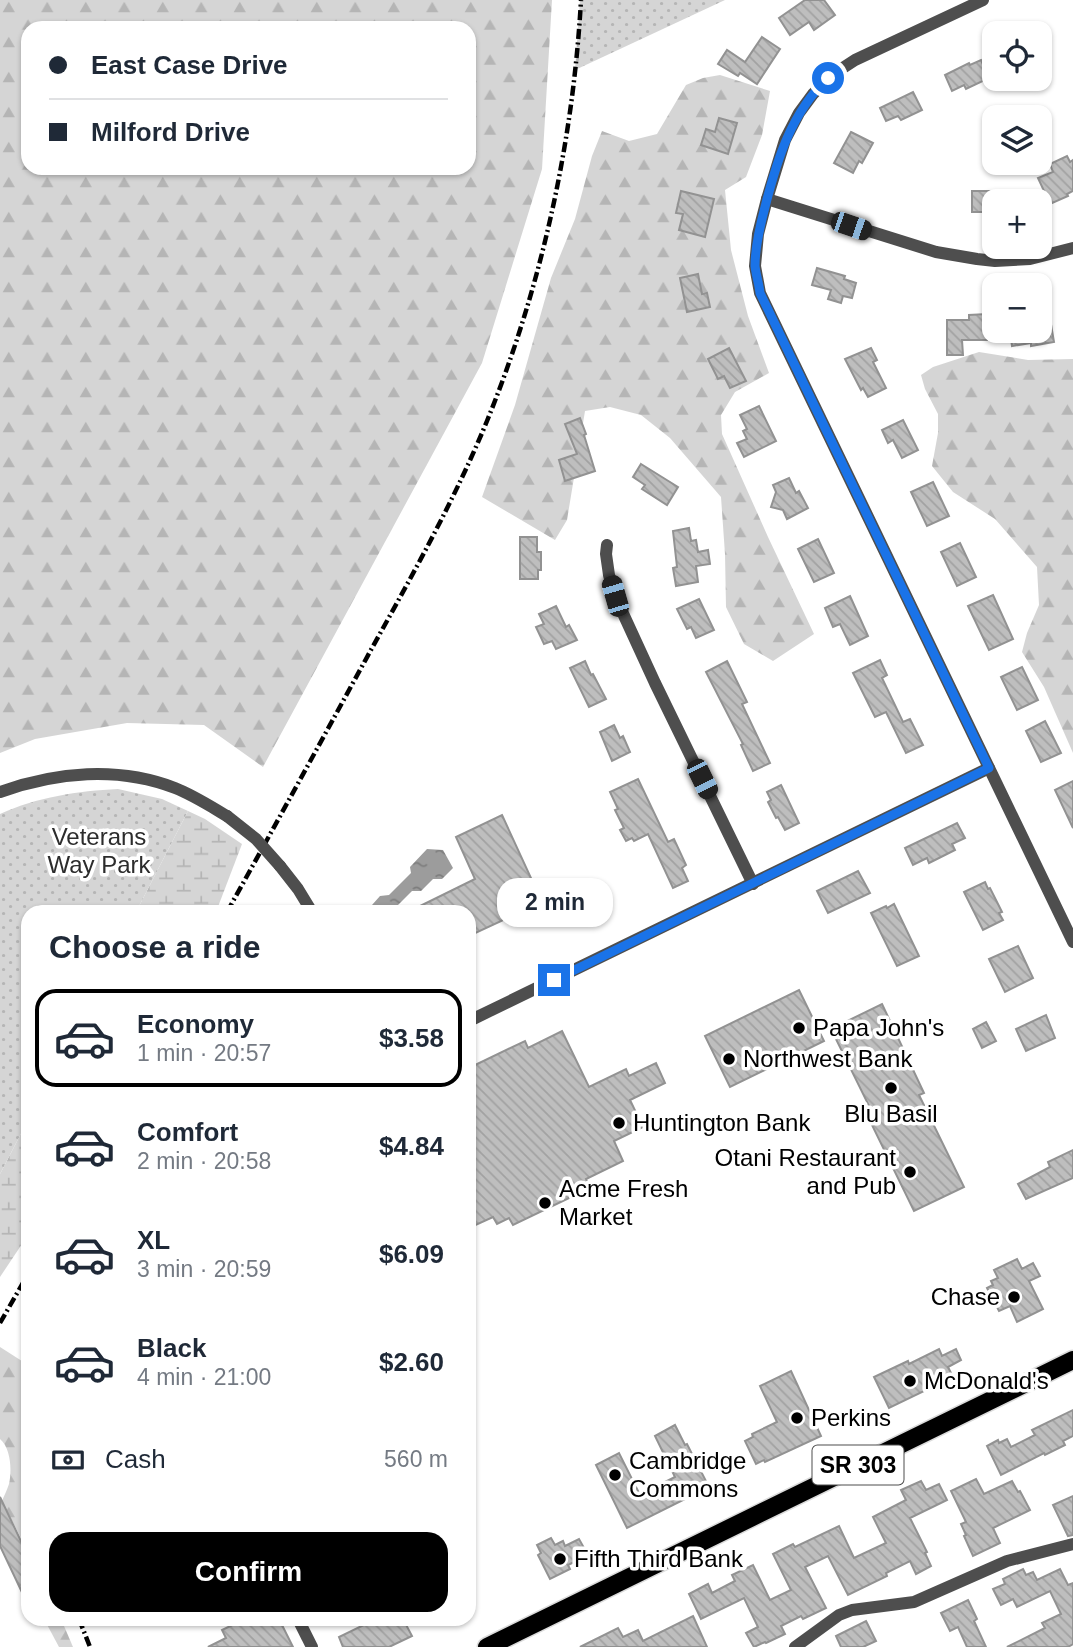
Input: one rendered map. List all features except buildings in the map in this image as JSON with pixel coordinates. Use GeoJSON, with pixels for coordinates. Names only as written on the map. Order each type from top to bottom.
{"type":"FeatureCollection","features":[{"type":"Feature","properties":{"kind":"main road","name":"SR 303"},"geometry":{"type":"LineString","coordinates":[[487,1647],[1073,1360]]}},
{"type":"Feature","properties":{"kind":"street"},"geometry":{"type":"LineString","coordinates":[[983,0],[855,60],[828,78],[807,103],[788,134],[758,234],[755,266],[760,293],[1073,942]]}},
{"type":"Feature","properties":{"kind":"street"},"geometry":{"type":"LineString","coordinates":[[767,199],[936,252],[977,259],[1030,259],[1073,248]]}},
{"type":"Feature","properties":{"kind":"street"},"geometry":{"type":"LineString","coordinates":[[607,545],[609,575],[615,596],[753,884]]}},
{"type":"Feature","properties":{"kind":"street"},"geometry":{"type":"LineString","coordinates":[[476,1018],[989,768]]}},
{"type":"Feature","properties":{"kind":"street"},"geometry":{"type":"LineString","coordinates":[[0,792],[43,779],[88,774],[141,779],[173,787],[227,816],[256,839],[280,866],[308,905]]}},
{"type":"Feature","properties":{"kind":"street"},"geometry":{"type":"LineString","coordinates":[[795,1647],[839,1615],[852,1610],[914,1602],[1007,1561],[1073,1544]]}},
{"type":"Feature","properties":{"kind":"street"},"geometry":{"type":"LineString","coordinates":[[302,1626],[312,1647]]}},
{"type":"Feature","properties":{"kind":"green space"},"geometry":{"type":"Polygon","coordinates":[[[0,0],[552,0],[542,169],[482,363],[263,767],[204,725],[127,723],[35,739],[0,753],[0,0]]]}},
{"type":"Feature","properties":{"kind":"green space"},"geometry":{"type":"Polygon","coordinates":[[[580,0],[725,0],[575,70],[580,0]]]}},
{"type":"Feature","properties":{"kind":"green space"},"geometry":{"type":"Polygon","coordinates":[[[720,75],[770,91],[762,135],[746,177],[725,190],[731,250],[748,316],[769,373],[735,392],[721,415],[722,434],[814,634],[773,661],[744,644],[726,607],[721,497],[670,438],[641,415],[610,407],[585,411],[567,520],[555,540],[482,497],[515,405],[551,278],[575,219],[592,156],[602,131],[629,141],[657,134],[686,85],[720,75]]]}},
{"type":"Feature","properties":{"kind":"green space"},"geometry":{"type":"Polygon","coordinates":[[[979,352],[1028,360],[1073,359],[1073,753],[1044,687],[1022,652],[1039,605],[1037,567],[995,519],[953,492],[932,466],[938,433],[938,414],[921,375],[933,367],[979,352]]]}},
{"type":"Feature","properties":{"kind":"green space","name":"Veterans Way Park"},"geometry":{"type":"Polygon","coordinates":[[[118,789],[162,799],[188,811],[140,905],[21,905],[21,1134],[0,1174],[0,814],[28,803],[88,791],[118,789]]]}},
{"type":"Feature","properties":{"kind":"green space"},"geometry":{"type":"Polygon","coordinates":[[[188,811],[242,844],[219,905],[140,905],[188,811]]]}},
{"type":"Feature","properties":{"kind":"green space"},"geometry":{"type":"Polygon","coordinates":[[[21,1134],[21,1246],[0,1277],[0,1174],[21,1134]]]}},
{"type":"Feature","properties":{"kind":"green space"},"geometry":{"type":"Polygon","coordinates":[[[0,1347],[21,1360],[21,1538],[2,1501],[9,1484],[10,1466],[6,1448],[0,1439],[0,1347]]]}},
{"type":"Feature","properties":{"kind":"green space"},"geometry":{"type":"Polygon","coordinates":[[[48,1626],[64,1626],[73,1647],[59,1647],[48,1626]]]}},
{"type":"Feature","properties":{"kind":"water"},"geometry":{"type":"Polygon","coordinates":[[[427,849],[443,850],[453,868],[442,879],[433,879],[421,891],[412,891],[398,905],[372,905],[380,896],[389,895],[411,873],[410,867],[427,849]]]}},
{"type":"Feature","properties":{"kind":"railway"},"geometry":{"type":"LineString","coordinates":[[231,905],[418,564],[487,421],[523,319],[551,215],[571,108],[581,0]]}},
{"type":"Feature","properties":{"kind":"railway"},"geometry":{"type":"LineString","coordinates":[[0,1323],[21,1286]]}},
{"type":"Feature","properties":{"kind":"railway"},"geometry":{"type":"LineString","coordinates":[[82,1626],[90,1647]]}},
{"type":"Feature","properties":{"kind":"place","name":"Papa John's"},"geometry":{"type":"Point","coordinates":[799,1028]}},
{"type":"Feature","properties":{"kind":"place","name":"Northwest Bank"},"geometry":{"type":"Point","coordinates":[729,1059]}},
{"type":"Feature","properties":{"kind":"place","name":"Blu Basil"},"geometry":{"type":"Point","coordinates":[891,1088]}},
{"type":"Feature","properties":{"kind":"place","name":"Huntington Bank"},"geometry":{"type":"Point","coordinates":[619,1123]}},
{"type":"Feature","properties":{"kind":"place","name":"Otani Restaurant and Pub"},"geometry":{"type":"Point","coordinates":[910,1172]}},
{"type":"Feature","properties":{"kind":"place","name":"Acme Fresh Market"},"geometry":{"type":"Point","coordinates":[545,1203]}},
{"type":"Feature","properties":{"kind":"place","name":"Chase"},"geometry":{"type":"Point","coordinates":[1014,1297]}},
{"type":"Feature","properties":{"kind":"place","name":"McDonald's"},"geometry":{"type":"Point","coordinates":[910,1381]}},
{"type":"Feature","properties":{"kind":"place","name":"Perkins"},"geometry":{"type":"Point","coordinates":[797,1418]}},
{"type":"Feature","properties":{"kind":"place","name":"Cambridge Commons"},"geometry":{"type":"Point","coordinates":[615,1475]}},
{"type":"Feature","properties":{"kind":"place","name":"Fifth Third Bank"},"geometry":{"type":"Point","coordinates":[560,1559]}},
{"type":"Feature","properties":{"kind":"route"},"geometry":{"type":"LineString","coordinates":[[554,980],[989,768],[760,293],[755,266],[758,234],[785,140],[801,111],[828,78]]}}]}
